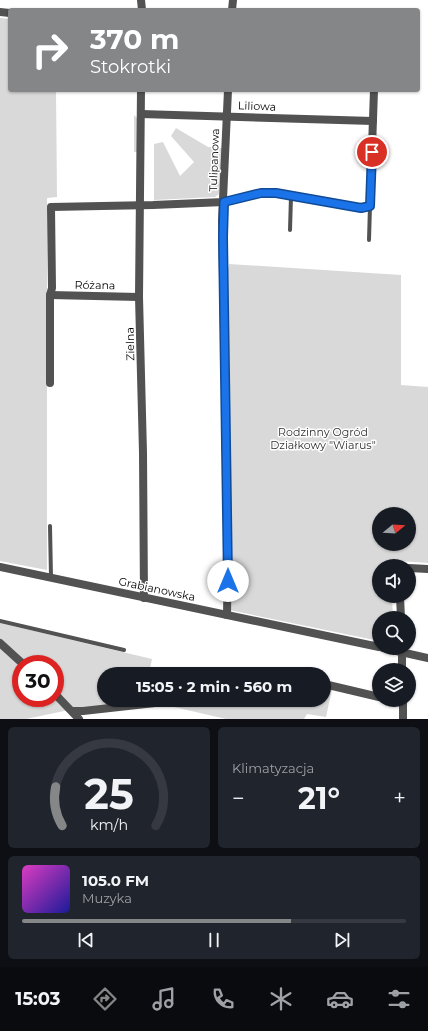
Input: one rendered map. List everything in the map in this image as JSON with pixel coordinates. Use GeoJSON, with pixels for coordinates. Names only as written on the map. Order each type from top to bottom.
{"type":"FeatureCollection","features":[{"type":"Feature","properties":{"kind":"street","name":"Zielna"},"geometry":{"type":"LineString","coordinates":[[141,92],[140,297],[144,598]]}},
{"type":"Feature","properties":{"kind":"street","name":"Tulipanowa"},"geometry":{"type":"LineString","coordinates":[[227,615],[228,553],[223,237],[228,92]]}},
{"type":"Feature","properties":{"kind":"street"},"geometry":{"type":"LineString","coordinates":[[50,383],[50,295],[52,288],[51,207],[224,202],[261,193],[276,193],[361,208],[370,206],[374,92]]}},
{"type":"Feature","properties":{"kind":"street","name":"Liliowa"},"geometry":{"type":"LineString","coordinates":[[141,114],[373,121]]}},
{"type":"Feature","properties":{"kind":"street","name":"Różana"},"geometry":{"type":"LineString","coordinates":[[50,295],[140,297]]}},
{"type":"Feature","properties":{"kind":"street","name":"Grabianowska"},"geometry":{"type":"LineString","coordinates":[[0,567],[372,646]]}},
{"type":"Feature","properties":{"kind":"street"},"geometry":{"type":"LineString","coordinates":[[416,568],[428,569]]}},
{"type":"Feature","properties":{"kind":"street"},"geometry":{"type":"LineString","coordinates":[[0,643],[13,655]]}},
{"type":"Feature","properties":{"kind":"street"},"geometry":{"type":"LineString","coordinates":[[416,654],[428,658]]}},
{"type":"Feature","properties":{"kind":"street"},"geometry":{"type":"LineString","coordinates":[[331,686],[372,695]]}},
{"type":"Feature","properties":{"kind":"street"},"geometry":{"type":"LineString","coordinates":[[64,702],[79,719]]}},
{"type":"Feature","properties":{"kind":"street"},"geometry":{"type":"LineString","coordinates":[[73,711],[119,707]]}},
{"type":"Feature","properties":{"kind":"street"},"geometry":{"type":"LineString","coordinates":[[403,707],[403,719]]}},
{"type":"Feature","properties":{"kind":"lane"},"geometry":{"type":"LineString","coordinates":[[290,230],[291,196]]}},
{"type":"Feature","properties":{"kind":"lane"},"geometry":{"type":"LineString","coordinates":[[369,240],[370,206]]}},
{"type":"Feature","properties":{"kind":"lane"},"geometry":{"type":"LineString","coordinates":[[50,526],[51,577]]}},
{"type":"Feature","properties":{"kind":"lane"},"geometry":{"type":"LineString","coordinates":[[0,621],[124,650]]}},
{"type":"Feature","properties":{"kind":"green space"},"geometry":{"type":"Polygon","coordinates":[[[0,18],[8,19],[8,92],[56,92],[57,197],[47,198],[47,570],[0,561],[0,18]]]}},
{"type":"Feature","properties":{"kind":"green space"},"geometry":{"type":"Polygon","coordinates":[[[134,115],[138,119],[137,152],[134,152],[134,115]]]}},
{"type":"Feature","properties":{"kind":"green space"},"geometry":{"type":"Polygon","coordinates":[[[176,128],[208,147],[224,148],[221,191],[219,191],[219,194],[215,197],[154,200],[154,144],[163,142],[180,176],[194,162],[171,136],[176,128]]]}},
{"type":"Feature","properties":{"kind":"green space","name":"Rodzinny Ogród Działkowy \"Wiarus\""},"geometry":{"type":"Polygon","coordinates":[[[229,264],[401,275],[401,385],[428,387],[428,563],[416,562],[416,559],[372,559],[372,603],[392,603],[393,611],[372,611],[372,640],[229,610],[226,267],[229,267],[229,264]]]}},
{"type":"Feature","properties":{"kind":"green space"},"geometry":{"type":"Polygon","coordinates":[[[0,623],[152,659],[150,667],[97,667],[97,706],[75,709],[64,699],[64,655],[15,655],[0,641],[0,623]]]}},
{"type":"Feature","properties":{"kind":"green space"},"geometry":{"type":"Polygon","coordinates":[[[0,648],[12,657],[12,707],[64,707],[64,706],[69,710],[26,719],[0,719],[0,648]]]}},
{"type":"Feature","properties":{"kind":"green space"},"geometry":{"type":"Polygon","coordinates":[[[174,707],[328,707],[326,717],[307,714],[304,719],[226,719],[174,707]]]}},
{"type":"Feature","properties":{"kind":"route"},"geometry":{"type":"LineString","coordinates":[[228,581],[222,222],[224,202],[261,193],[276,193],[361,208],[370,206],[372,152]]}}]}
